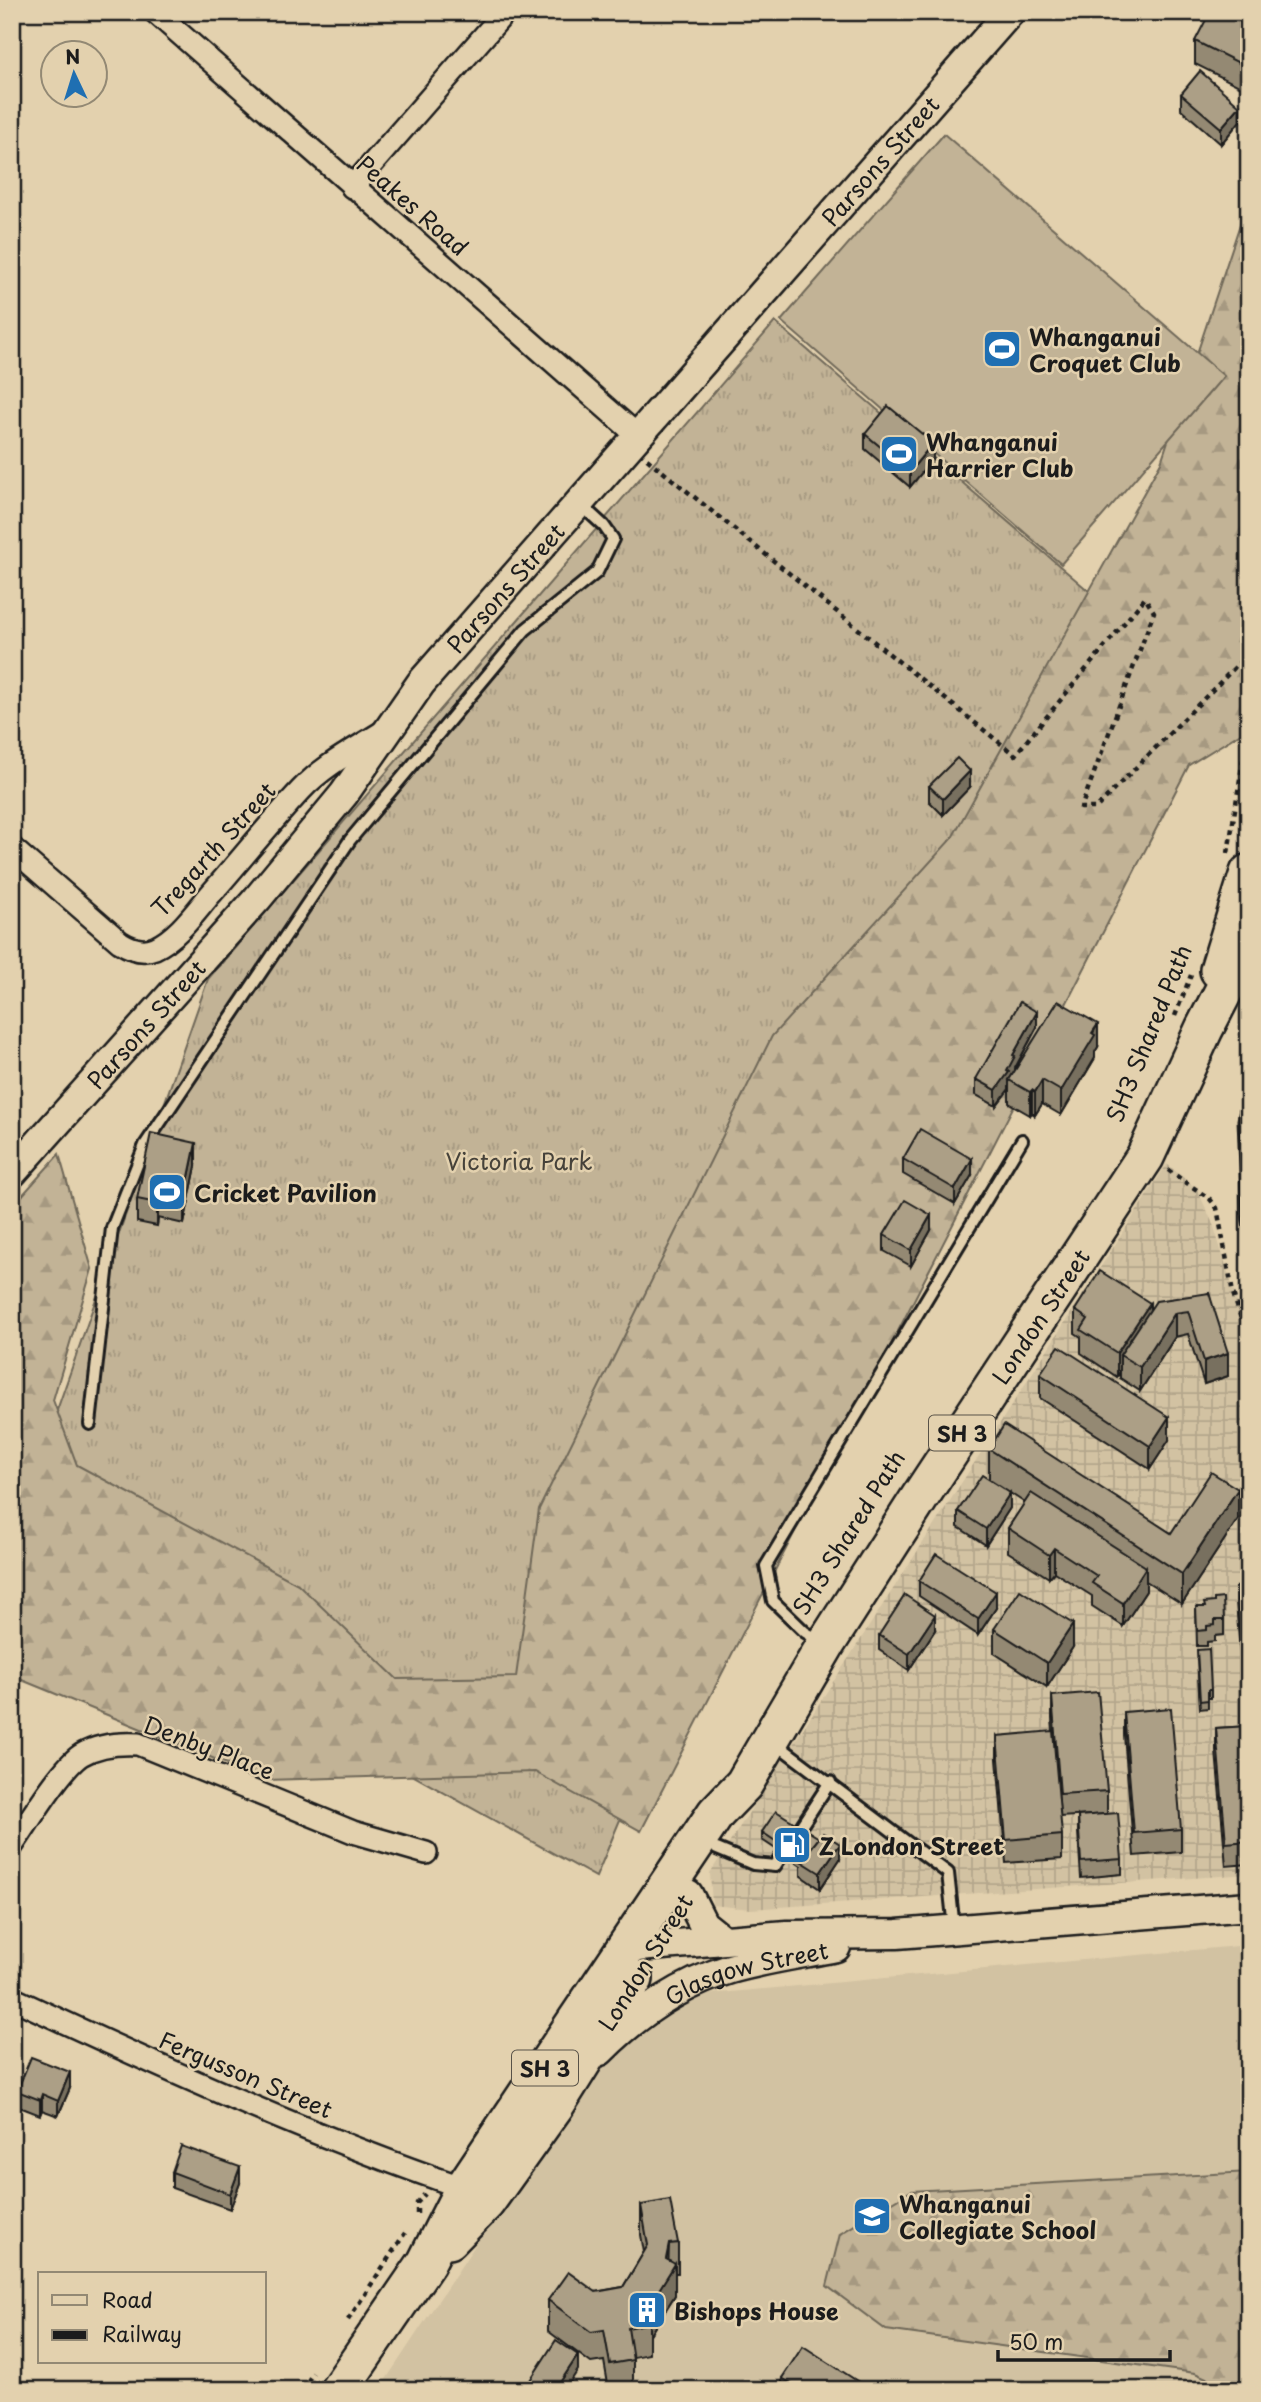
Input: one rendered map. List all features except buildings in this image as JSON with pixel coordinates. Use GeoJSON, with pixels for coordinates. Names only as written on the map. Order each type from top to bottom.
{"type":"FeatureCollection","features":[{"type":"Feature","properties":{"kind":"highway","name":"SH 3"},"geometry":{"type":"LineString","coordinates":[[1189,1023],[1226,942],[1238,866]]}},
{"type":"Feature","properties":{"kind":"highway","name":"London Street"},"geometry":{"type":"LineString","coordinates":[[328,2378],[426,2263],[486,2202],[556,2104],[716,1813],[744,1784],[826,1644],[1145,1157],[1189,1023],[1249,942]]}},
{"type":"Feature","properties":{"kind":"highway","name":"London Street"},"geometry":{"type":"LineString","coordinates":[[426,2263],[464,2188],[640,1947],[688,1894],[718,1849],[733,1819],[744,1784]]}},
{"type":"Feature","properties":{"kind":"street","name":"Peakes Road"},"geometry":{"type":"LineString","coordinates":[[155,12],[634,440]]}},
{"type":"Feature","properties":{"kind":"street"},"geometry":{"type":"LineString","coordinates":[[352,187],[505,12]]}},
{"type":"Feature","properties":{"kind":"street","name":"Parsons Street"},"geometry":{"type":"LineString","coordinates":[[12,1172],[257,899],[344,794],[421,684],[1010,12]]}},
{"type":"Feature","properties":{"kind":"street","name":"Tregarth Street"},"geometry":{"type":"LineString","coordinates":[[12,848],[120,942],[129,948],[143,951],[154,948],[169,939],[191,918],[303,788],[326,768],[388,729]]}},
{"type":"Feature","properties":{"kind":"street","name":"Denby Place"},"geometry":{"type":"LineString","coordinates":[[12,1846],[65,1770],[81,1755],[120,1743],[138,1744],[353,1832],[426,1853]]}},
{"type":"Feature","properties":{"kind":"street"},"geometry":{"type":"LineString","coordinates":[[688,1894],[703,1924],[723,1940]]}},
{"type":"Feature","properties":{"kind":"street","name":"Glasgow Street"},"geometry":{"type":"LineString","coordinates":[[640,1947],[787,1935],[897,1934],[1249,1906]]}},
{"type":"Feature","properties":{"kind":"street","name":"Glasgow Street"},"geometry":{"type":"LineString","coordinates":[[556,2104],[601,2050],[628,2025],[668,1997],[700,1980],[731,1969],[897,1934]]}},
{"type":"Feature","properties":{"kind":"street","name":"Fergusson Street"},"geometry":{"type":"LineString","coordinates":[[12,1998],[145,2060],[289,2122],[464,2188]]}},
{"type":"Feature","properties":{"kind":"lane"},"geometry":{"type":"LineString","coordinates":[[90,1424],[112,1228],[145,1144],[350,839],[525,630],[597,572],[613,539],[604,526],[579,503]]}},
{"type":"Feature","properties":{"kind":"lane"},"geometry":{"type":"LineString","coordinates":[[826,1644],[805,1632],[773,1601],[766,1566],[1022,1140]]}},
{"type":"Feature","properties":{"kind":"lane"},"geometry":{"type":"LineString","coordinates":[[771,1740],[948,1873],[954,1928]]}},
{"type":"Feature","properties":{"kind":"lane"},"geometry":{"type":"LineString","coordinates":[[718,1849],[753,1864],[775,1866],[830,1782]]}},
{"type":"Feature","properties":{"kind":"path"},"geometry":{"type":"LineString","coordinates":[[634,440],[1015,755],[1146,598],[1154,611],[1081,808],[1096,808],[1249,653]]}},
{"type":"Feature","properties":{"kind":"path"},"geometry":{"type":"LineString","coordinates":[[1238,866],[1249,723]]}},
{"type":"Feature","properties":{"kind":"path","name":"SH3 Shared Path"},"geometry":{"type":"LineString","coordinates":[[1189,1023],[1194,967]]}},
{"type":"Feature","properties":{"kind":"path"},"geometry":{"type":"LineString","coordinates":[[1160,1165],[1210,1199],[1217,1208],[1233,1293],[1249,1345]]}},
{"type":"Feature","properties":{"kind":"path"},"geometry":{"type":"LineString","coordinates":[[416,2217],[417,2203],[422,2197]]}},
{"type":"Feature","properties":{"kind":"path"},"geometry":{"type":"LineString","coordinates":[[348,2320],[409,2228]]}},
{"type":"Feature","properties":{"kind":"path"},"geometry":{"type":"LineString","coordinates":[[302,2390],[328,2378]]}},
{"type":"Feature","properties":{"kind":"shaded area"},"geometry":{"type":"Polygon","coordinates":[[[1167,1164],[1197,1189],[1213,1224],[1249,1340],[1249,1874],[751,1909],[712,1905],[710,1873],[1167,1164]]]}},
{"type":"Feature","properties":{"kind":"shaded area","name":"Whanganui Collegiate School"},"geometry":{"type":"Polygon","coordinates":[[[1249,1945],[1249,2390],[379,2390],[610,2042],[676,1997],[1249,1945]]]}},
{"type":"Feature","properties":{"kind":"green space","name":"Whanganui Croquet Club"},"geometry":{"type":"Polygon","coordinates":[[[944,134],[1224,376],[1061,564],[781,321],[944,134]]]}},
{"type":"Feature","properties":{"kind":"green space"},"geometry":{"type":"Polygon","coordinates":[[[1249,197],[1249,728],[1189,765],[641,1831],[535,1772],[266,1780],[12,1676],[12,1207],[59,1154],[92,1269],[53,1400],[77,1465],[298,1584],[397,1679],[516,1677],[539,1509],[772,1036],[952,838],[1161,462],[1249,197]]]}},
{"type":"Feature","properties":{"kind":"green space","name":"Victoria Park"},"geometry":{"type":"Polygon","coordinates":[[[775,322],[1111,610],[792,1410],[596,1877],[158,1634],[48,1436],[208,979],[775,322]]]}},
{"type":"Feature","properties":{"kind":"green space"},"geometry":{"type":"Polygon","coordinates":[[[1249,2172],[1249,2390],[1234,2390],[1195,2373],[886,2330],[827,2286],[840,2234],[911,2191],[1249,2172]]]}},
{"type":"Feature","properties":{"kind":"railway"},"geometry":{"type":"LineString","coordinates":[[1249,1064],[1239,1120],[1243,1217],[1249,1251]]}},
{"type":"Feature","properties":{"kind":"place","name":"Whanganui Croquet Club"},"geometry":{"type":"Point","coordinates":[1002,349]}},
{"type":"Feature","properties":{"kind":"place","name":"Whanganui Harrier Club"},"geometry":{"type":"Point","coordinates":[899,454]}},
{"type":"Feature","properties":{"kind":"place","name":"Cricket Pavilion"},"geometry":{"type":"Point","coordinates":[167,1192]}},
{"type":"Feature","properties":{"kind":"place","name":"Z London Street"},"geometry":{"type":"Point","coordinates":[792,1845]}},
{"type":"Feature","properties":{"kind":"place","name":"Whanganui Collegiate School"},"geometry":{"type":"Point","coordinates":[872,2216]}},
{"type":"Feature","properties":{"kind":"place","name":"Bishops House"},"geometry":{"type":"Point","coordinates":[647,2310]}}]}
